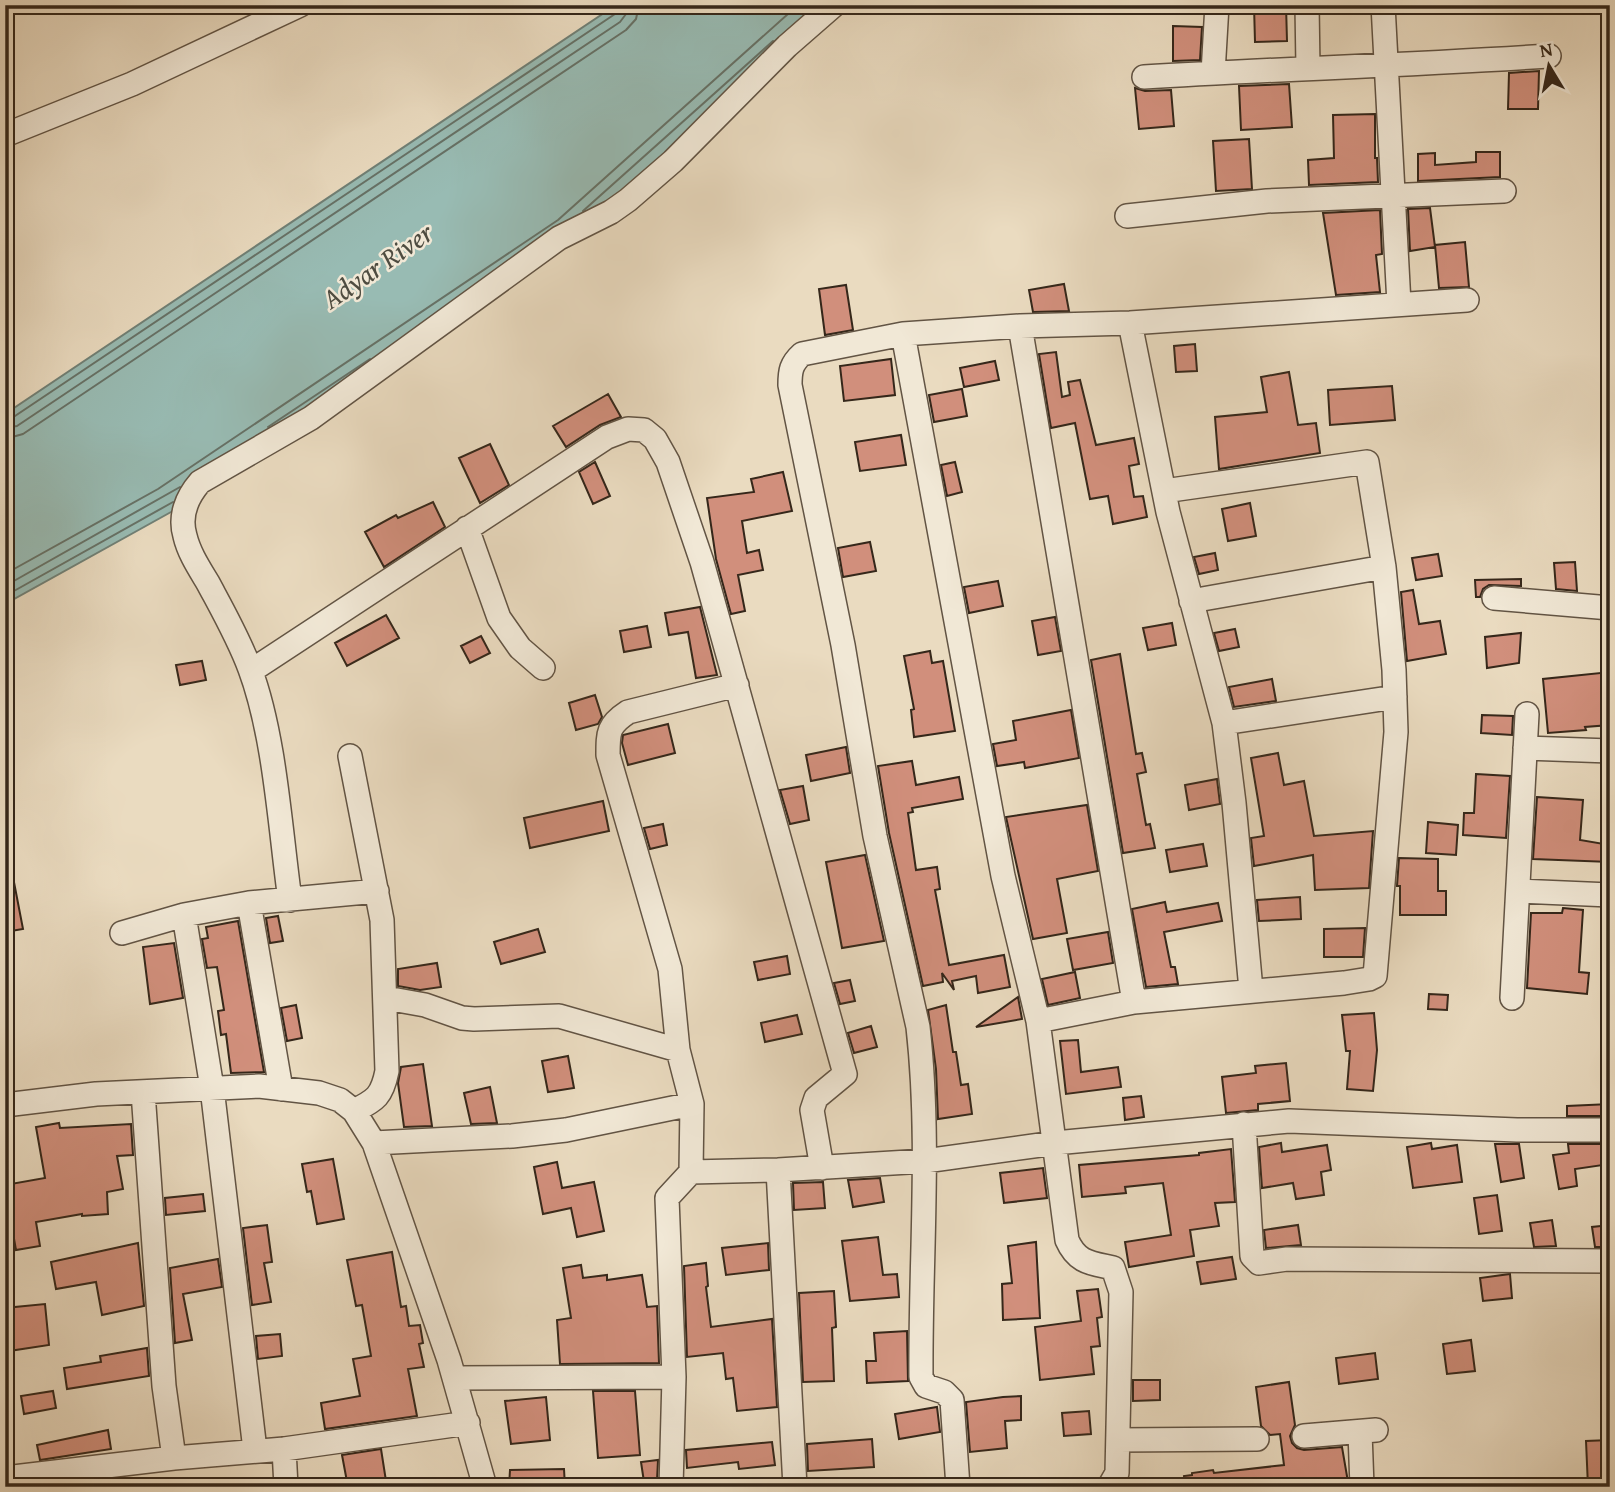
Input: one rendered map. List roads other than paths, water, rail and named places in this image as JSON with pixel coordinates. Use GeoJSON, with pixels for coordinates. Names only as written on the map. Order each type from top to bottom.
{"type":"FeatureCollection","features":[{"type":"Feature","properties":{"kind":"street"},"geometry":{"type":"LineString","coordinates":[[5,135],[132,84],[300,5]]}},
{"type":"Feature","properties":{"kind":"street"},"geometry":{"type":"LineString","coordinates":[[290,900],[270,752],[251,671],[237,635],[191,552],[184,534],[183,520],[190,493],[200,482],[311,418],[559,238],[611,212],[628,200],[673,161],[787,46],[834,5]]}},
{"type":"Feature","properties":{"kind":"street"},"geometry":{"type":"LineString","coordinates":[[1213,73],[1217,5]]}},
{"type":"Feature","properties":{"kind":"street"},"geometry":{"type":"LineString","coordinates":[[1307,5],[1308,68]]}},
{"type":"Feature","properties":{"kind":"street"},"geometry":{"type":"LineString","coordinates":[[1383,5],[1399,304]]}},
{"type":"Feature","properties":{"kind":"street"},"geometry":{"type":"LineString","coordinates":[[1144,77],[1549,56]]}},
{"type":"Feature","properties":{"kind":"street"},"geometry":{"type":"LineString","coordinates":[[1127,216],[1267,201],[1504,191]]}},
{"type":"Feature","properties":{"kind":"street"},"geometry":{"type":"LineString","coordinates":[[958,1487],[952,1400],[944,1392],[926,1386],[921,1377],[925,1161],[918,1027],[875,836],[844,645],[790,386],[790,371],[802,354],[903,334],[1020,326],[1130,323],[1467,300]]}},
{"type":"Feature","properties":{"kind":"street"},"geometry":{"type":"LineString","coordinates":[[1130,323],[1164,491],[1224,723],[1251,990]]}},
{"type":"Feature","properties":{"kind":"street"},"geometry":{"type":"LineString","coordinates":[[1020,326],[1134,1002]]}},
{"type":"Feature","properties":{"kind":"street"},"geometry":{"type":"LineString","coordinates":[[903,334],[1003,876],[1038,1021],[1067,1240],[1072,1252],[1086,1262],[1113,1268],[1121,1292],[1117,1473],[1109,1487]]}},
{"type":"Feature","properties":{"kind":"street"},"geometry":{"type":"LineString","coordinates":[[251,671],[607,437],[628,429],[644,430],[655,439],[668,462],[702,562],[845,1074],[816,1098],[812,1110],[822,1168]]}},
{"type":"Feature","properties":{"kind":"street"},"geometry":{"type":"LineString","coordinates":[[1038,1021],[1134,1002],[1344,983],[1375,976],[1396,732],[1384,567],[1367,462],[1164,491]]}},
{"type":"Feature","properties":{"kind":"street"},"geometry":{"type":"LineString","coordinates":[[467,527],[499,618],[520,648],[543,668]]}},
{"type":"Feature","properties":{"kind":"street"},"geometry":{"type":"LineString","coordinates":[[1191,601],[1384,567]]}},
{"type":"Feature","properties":{"kind":"street"},"geometry":{"type":"LineString","coordinates":[[1494,598],[1610,608]]}},
{"type":"Feature","properties":{"kind":"street"},"geometry":{"type":"LineString","coordinates":[[671,1487],[674,1377],[667,1198],[691,1172],[692,1104],[678,1050],[670,969],[611,768],[608,734],[615,721],[628,712],[737,685]]}},
{"type":"Feature","properties":{"kind":"street"},"geometry":{"type":"LineString","coordinates":[[1224,723],[1395,697]]}},
{"type":"Feature","properties":{"kind":"street"},"geometry":{"type":"LineString","coordinates":[[1512,998],[1527,714]]}},
{"type":"Feature","properties":{"kind":"street"},"geometry":{"type":"LineString","coordinates":[[1525,748],[1610,751]]}},
{"type":"Feature","properties":{"kind":"street"},"geometry":{"type":"LineString","coordinates":[[350,756],[382,919],[387,1071],[383,1088],[374,1100],[354,1111]]}},
{"type":"Feature","properties":{"kind":"street"},"geometry":{"type":"LineString","coordinates":[[121,933],[184,915],[249,903],[377,891]]}},
{"type":"Feature","properties":{"kind":"street"},"geometry":{"type":"LineString","coordinates":[[1518,891],[1610,895]]}},
{"type":"Feature","properties":{"kind":"street"},"geometry":{"type":"LineString","coordinates":[[249,903],[281,1089]]}},
{"type":"Feature","properties":{"kind":"street"},"geometry":{"type":"LineString","coordinates":[[184,915],[212,1088],[255,1450]]}},
{"type":"Feature","properties":{"kind":"street"},"geometry":{"type":"LineString","coordinates":[[386,998],[425,1005],[463,1018],[559,1016],[678,1050]]}},
{"type":"Feature","properties":{"kind":"street"},"geometry":{"type":"LineString","coordinates":[[5,1105],[96,1094],[259,1086],[319,1093],[340,1100],[354,1111],[374,1143],[455,1378],[485,1487]]}},
{"type":"Feature","properties":{"kind":"street"},"geometry":{"type":"LineString","coordinates":[[143,1092],[164,1386],[174,1458]]}},
{"type":"Feature","properties":{"kind":"street"},"geometry":{"type":"LineString","coordinates":[[374,1143],[512,1136],[566,1130],[692,1104]]}},
{"type":"Feature","properties":{"kind":"street"},"geometry":{"type":"LineString","coordinates":[[691,1172],[822,1168],[925,1161],[1055,1143],[1289,1121],[1504,1130],[1610,1130]]}},
{"type":"Feature","properties":{"kind":"street"},"geometry":{"type":"LineString","coordinates":[[1244,1124],[1248,1229],[1252,1256],[1259,1263],[1287,1259],[1610,1261]]}},
{"type":"Feature","properties":{"kind":"street"},"geometry":{"type":"LineString","coordinates":[[778,1170],[795,1487]]}},
{"type":"Feature","properties":{"kind":"street"},"geometry":{"type":"LineString","coordinates":[[455,1378],[674,1377]]}},
{"type":"Feature","properties":{"kind":"street"},"geometry":{"type":"LineString","coordinates":[[5,1478],[174,1458],[284,1449],[468,1423]]}},
{"type":"Feature","properties":{"kind":"street"},"geometry":{"type":"LineString","coordinates":[[1304,1436],[1368,1431],[1362,1487]]}},
{"type":"Feature","properties":{"kind":"street"},"geometry":{"type":"LineString","coordinates":[[1118,1440],[1257,1439]]}},
{"type":"Feature","properties":{"kind":"street"},"geometry":{"type":"LineString","coordinates":[[284,1449],[286,1487]]}},
{"type":"Feature","properties":{"kind":"water","name":"Adyar River"},"geometry":{"type":"Polygon","coordinates":[[[616,5],[837,5],[574,241],[171,512],[5,604],[5,414],[616,5]]]}}]}
